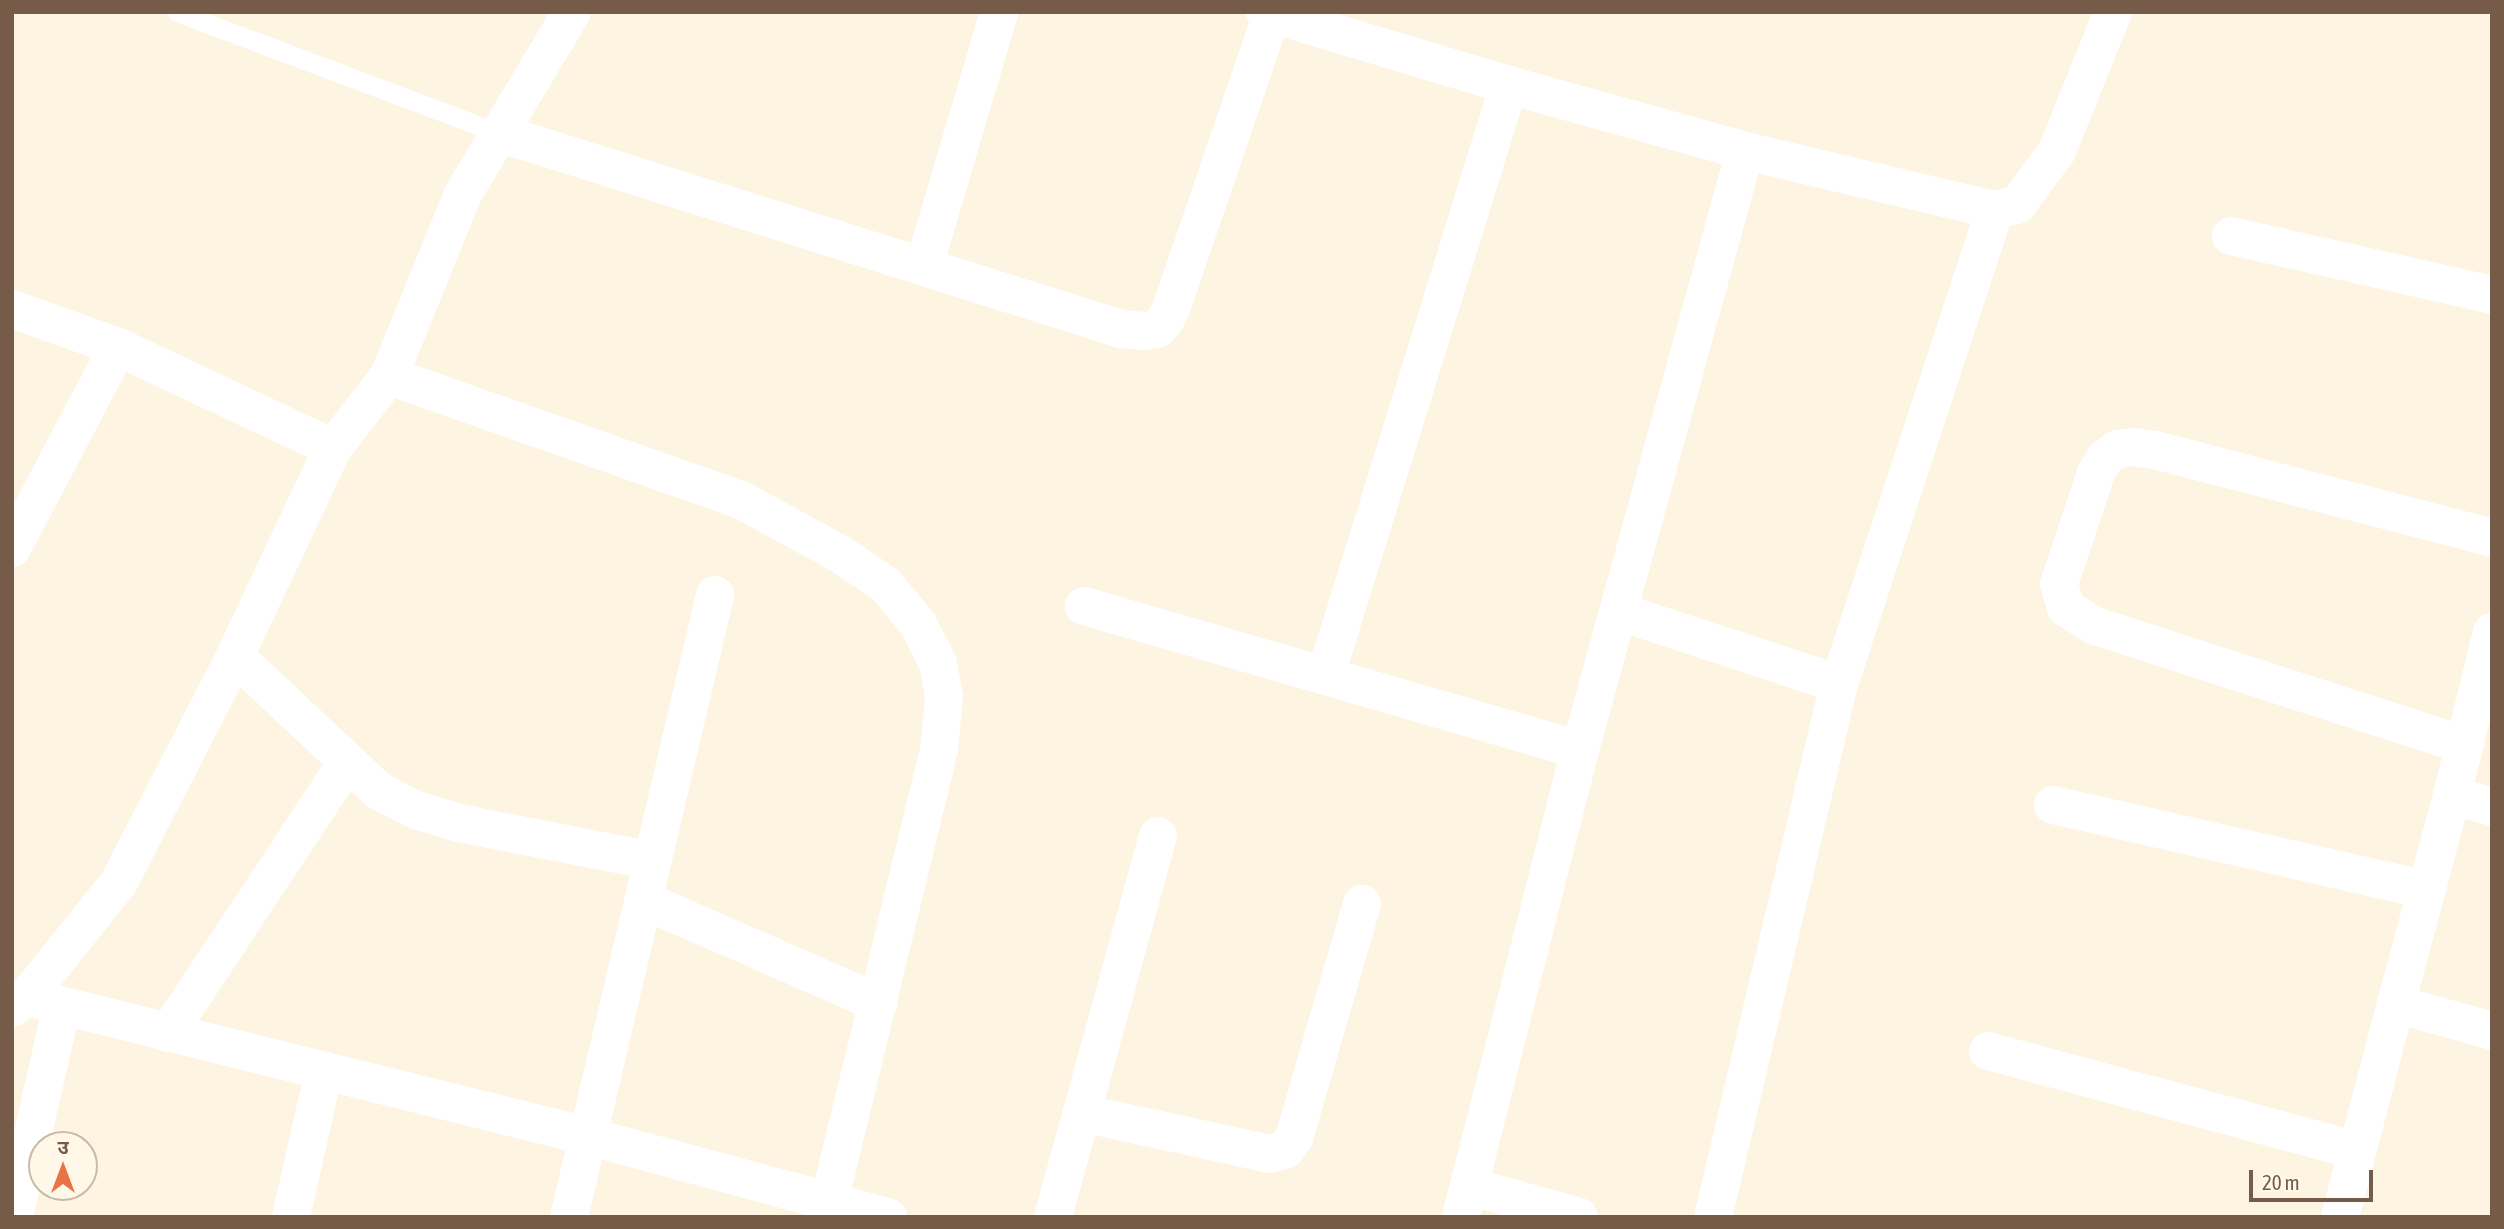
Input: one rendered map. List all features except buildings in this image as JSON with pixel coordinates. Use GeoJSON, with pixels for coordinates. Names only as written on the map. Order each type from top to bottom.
{"type":"FeatureCollection","features":[{"type":"Feature","properties":{"kind":"street"},"geometry":{"type":"LineString","coordinates":[[14,1217],[34,1004],[119,882],[235,656],[333,449],[389,376],[463,194],[572,12]]}},
{"type":"Feature","properties":{"kind":"street"},"geometry":{"type":"LineString","coordinates":[[924,266],[999,12]]}},
{"type":"Feature","properties":{"kind":"street"},"geometry":{"type":"LineString","coordinates":[[499,132],[1121,329],[1157,329],[1166,321],[1172,306],[1268,13],[1509,85],[1745,150],[1995,210],[2017,205],[2057,151],[2113,12]]}},
{"type":"Feature","properties":{"kind":"street"},"geometry":{"type":"LineString","coordinates":[[1326,674],[1509,85]]}},
{"type":"Feature","properties":{"kind":"street"},"geometry":{"type":"LineString","coordinates":[[1579,1217],[1465,1201],[1580,750],[1745,150]]}},
{"type":"Feature","properties":{"kind":"street"},"geometry":{"type":"LineString","coordinates":[[1713,1217],[1839,684],[1995,210]]}},
{"type":"Feature","properties":{"kind":"street"},"geometry":{"type":"LineString","coordinates":[[2231,236],[2492,295]]}},
{"type":"Feature","properties":{"kind":"street"},"geometry":{"type":"LineString","coordinates":[[12,309],[118,347],[333,449]]}},
{"type":"Feature","properties":{"kind":"street"},"geometry":{"type":"LineString","coordinates":[[12,548],[118,347]]}},
{"type":"Feature","properties":{"kind":"street"},"geometry":{"type":"LineString","coordinates":[[389,376],[741,500],[839,554],[886,585],[918,624],[938,663],[942,686],[939,750],[827,1208]]}},
{"type":"Feature","properties":{"kind":"street"},"geometry":{"type":"LineString","coordinates":[[2464,745],[2095,626],[2066,608],[2059,584],[2096,473],[2105,458],[2118,449],[2133,447],[2155,450],[2492,538]]}},
{"type":"Feature","properties":{"kind":"street"},"geometry":{"type":"LineString","coordinates":[[569,1217],[715,595]]}},
{"type":"Feature","properties":{"kind":"street"},"geometry":{"type":"LineString","coordinates":[[1084,606],[1326,674],[1580,750]]}},
{"type":"Feature","properties":{"kind":"street"},"geometry":{"type":"LineString","coordinates":[[1620,612],[1839,684]]}},
{"type":"Feature","properties":{"kind":"street"},"geometry":{"type":"LineString","coordinates":[[2340,1217],[2452,795],[2492,632]]}},
{"type":"Feature","properties":{"kind":"street"},"geometry":{"type":"LineString","coordinates":[[235,656],[379,791],[416,810],[459,823],[652,861]]}},
{"type":"Feature","properties":{"kind":"street"},"geometry":{"type":"LineString","coordinates":[[169,1032],[347,763]]}},
{"type":"Feature","properties":{"kind":"street"},"geometry":{"type":"LineString","coordinates":[[2452,795],[2492,807]]}},
{"type":"Feature","properties":{"kind":"street"},"geometry":{"type":"LineString","coordinates":[[2053,805],[2426,890]]}},
{"type":"Feature","properties":{"kind":"street"},"geometry":{"type":"LineString","coordinates":[[1053,1217],[1158,836]]}},
{"type":"Feature","properties":{"kind":"street"},"geometry":{"type":"LineString","coordinates":[[643,900],[879,1003]]}},
{"type":"Feature","properties":{"kind":"street"},"geometry":{"type":"LineString","coordinates":[[1082,1113],[1270,1154],[1285,1150],[1294,1138],[1362,904]]}},
{"type":"Feature","properties":{"kind":"street"},"geometry":{"type":"LineString","coordinates":[[34,1004],[169,1032],[587,1136],[827,1208],[888,1217]]}},
{"type":"Feature","properties":{"kind":"street"},"geometry":{"type":"LineString","coordinates":[[2396,1004],[2492,1031]]}},
{"type":"Feature","properties":{"kind":"street"},"geometry":{"type":"LineString","coordinates":[[1988,1051],[2356,1150]]}},
{"type":"Feature","properties":{"kind":"street"},"geometry":{"type":"LineString","coordinates":[[290,1217],[324,1071]]}},
{"type":"Feature","properties":{"kind":"lane"},"geometry":{"type":"LineString","coordinates":[[177,12],[499,132]]}}]}
